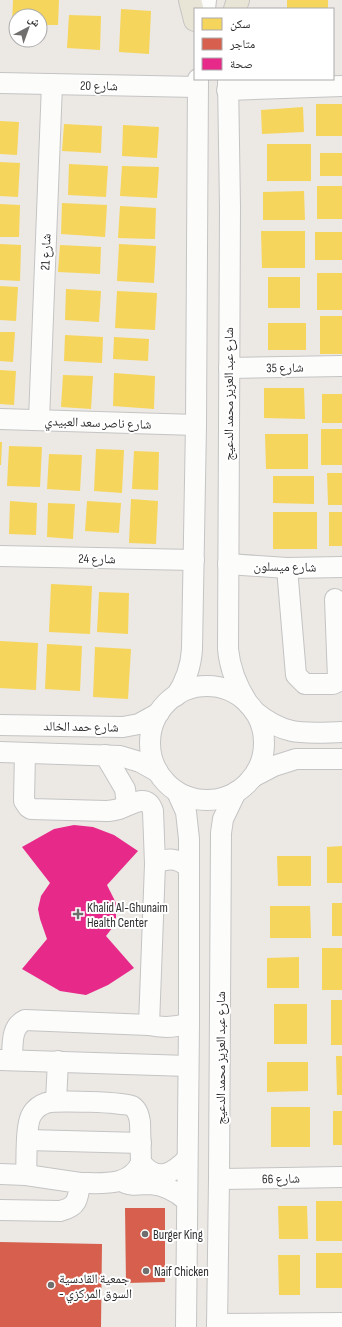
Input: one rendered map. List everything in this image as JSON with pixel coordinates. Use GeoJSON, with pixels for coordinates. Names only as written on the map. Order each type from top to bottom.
{"type":"FeatureCollection","features":[{"type":"Feature","properties":{"kind":"main road"},"geometry":{"type":"LineString","coordinates":[[190,0],[194,16]]}},
{"type":"Feature","properties":{"kind":"street","name":"شارع 20"},"geometry":{"type":"LineString","coordinates":[[0,84],[198,83]]}},
{"type":"Feature","properties":{"kind":"street"},"geometry":{"type":"LineString","coordinates":[[176,696],[187,676],[192,658],[196,425],[198,83]]}},
{"type":"Feature","properties":{"kind":"street","name":"شارع 21"},"geometry":{"type":"LineString","coordinates":[[38,420],[52,84]]}},
{"type":"Feature","properties":{"kind":"street"},"geometry":{"type":"LineString","coordinates":[[228,84],[342,86]]}},
{"type":"Feature","properties":{"kind":"street","name":"شارع عبد العزيز محمد الدعيج"},"geometry":{"type":"LineString","coordinates":[[228,84],[230,208],[228,564],[229,660],[236,684],[251,708]]}},
{"type":"Feature","properties":{"kind":"street"},"geometry":{"type":"LineString","coordinates":[[197,207],[201,213],[213,218],[220,217],[230,208]]}},
{"type":"Feature","properties":{"kind":"street"},"geometry":{"type":"LineString","coordinates":[[197,245],[201,240],[208,237],[215,237],[222,240],[229,251]]}},
{"type":"Feature","properties":{"kind":"street","name":"شارع 35"},"geometry":{"type":"LineString","coordinates":[[229,368],[342,366]]}},
{"type":"Feature","properties":{"kind":"street","name":"شارع ناصر سعد العبيدي"},"geometry":{"type":"LineString","coordinates":[[0,419],[196,425]]}},
{"type":"Feature","properties":{"kind":"street","name":"شارع 24"},"geometry":{"type":"LineString","coordinates":[[0,556],[194,560]]}},
{"type":"Feature","properties":{"kind":"street","name":"شارع ميسلون"},"geometry":{"type":"LineString","coordinates":[[228,564],[287,568],[342,567]]}},
{"type":"Feature","properties":{"kind":"street"},"geometry":{"type":"LineString","coordinates":[[287,568],[296,675],[304,684],[333,684],[337,682],[339,640],[335,599]]}},
{"type":"Feature","properties":{"kind":"street"},"geometry":{"type":"LineString","coordinates":[[251,708],[262,730],[264,740],[262,760],[253,777],[243,788],[222,798],[207,800],[192,798],[177,792],[166,783],[158,772],[152,755],[150,742],[152,729],[164,706],[176,696],[194,688],[214,687],[233,693],[274,726],[290,731],[305,733],[342,732]]}},
{"type":"Feature","properties":{"kind":"street","name":"شارع حمد الخالد"},"geometry":{"type":"LineString","coordinates":[[0,725],[123,727],[139,724],[159,713]]}},
{"type":"Feature","properties":{"kind":"street"},"geometry":{"type":"LineString","coordinates":[[0,752],[127,757],[146,764],[158,772]]}},
{"type":"Feature","properties":{"kind":"street"},"geometry":{"type":"LineString","coordinates":[[26,753],[24,801],[31,809],[106,811],[140,801],[145,801],[152,807],[155,864],[149,1024]]}},
{"type":"Feature","properties":{"kind":"street"},"geometry":{"type":"LineString","coordinates":[[105,755],[125,789],[127,805]]}},
{"type":"Feature","properties":{"kind":"street"},"geometry":{"type":"LineString","coordinates":[[253,777],[274,766],[296,759],[342,759]]}},
{"type":"Feature","properties":{"kind":"street"},"geometry":{"type":"LineString","coordinates":[[177,792],[186,812],[189,839],[186,1327]]}},
{"type":"Feature","properties":{"kind":"street","name":"شارع عبد العزيز محمد الدعيج"},"geometry":{"type":"LineString","coordinates":[[217,1325],[222,840],[223,819],[236,792]]}},
{"type":"Feature","properties":{"kind":"street"},"geometry":{"type":"LineString","coordinates":[[189,839],[199,832],[212,832],[222,840]]}},
{"type":"Feature","properties":{"kind":"street"},"geometry":{"type":"LineString","coordinates":[[155,864],[161,861],[173,859],[184,863],[189,868]]}},
{"type":"Feature","properties":{"kind":"street"},"geometry":{"type":"LineString","coordinates":[[188,1023],[169,1028],[149,1024],[25,1020],[16,1026],[6,1060],[188,1066]]}},
{"type":"Feature","properties":{"kind":"street"},"geometry":{"type":"LineString","coordinates":[[62,1101],[64,1062]]}},
{"type":"Feature","properties":{"kind":"street"},"geometry":{"type":"LineString","coordinates":[[0,1174],[26,1175],[80,1183],[122,1181],[134,1174],[141,1163],[139,1116],[132,1107],[121,1104],[62,1101],[46,1103],[33,1112],[28,1120],[26,1175]]}},
{"type":"Feature","properties":{"kind":"street"},"geometry":{"type":"LineString","coordinates":[[28,1140],[141,1143]]}},
{"type":"Feature","properties":{"kind":"street"},"geometry":{"type":"LineString","coordinates":[[141,1163],[153,1172],[168,1174],[175,1171],[187,1159]]}},
{"type":"Feature","properties":{"kind":"street","name":"شارع 66"},"geometry":{"type":"LineString","coordinates":[[219,1179],[342,1177]]}},
{"type":"Feature","properties":{"kind":"street"},"geometry":{"type":"LineString","coordinates":[[122,1181],[127,1184],[152,1184],[167,1188],[187,1201]]}},
{"type":"Feature","properties":{"kind":"street"},"geometry":{"type":"LineString","coordinates":[[0,1210],[60,1211],[68,1209],[76,1203],[79,1195],[80,1183]]}},
{"type":"Feature","properties":{"kind":"street"},"geometry":{"type":"LineString","coordinates":[[217,1325],[342,1323]]}},
{"type":"Feature","properties":{"kind":"building: سكن"},"geometry":{"type":"Polygon","coordinates":[[[13,0],[59,0],[58,25],[48,25],[48,8],[13,8],[13,0]]]}},
{"type":"Feature","properties":{"kind":"building: سكن"},"geometry":{"type":"Polygon","coordinates":[[[287,0],[328,0],[328,8],[287,8],[287,0]]]}},
{"type":"Feature","properties":{"kind":"building: سكن"},"geometry":{"type":"Polygon","coordinates":[[[121,9],[151,11],[149,54],[119,52],[121,9]]]}},
{"type":"Feature","properties":{"kind":"building: سكن"},"geometry":{"type":"Polygon","coordinates":[[[69,15],[101,16],[100,50],[67,48],[69,15]]]}},
{"type":"Feature","properties":{"kind":"building: سكن"},"geometry":{"type":"Polygon","coordinates":[[[316,104],[342,104],[342,136],[316,136],[316,104]]]}},
{"type":"Feature","properties":{"kind":"building: سكن"},"geometry":{"type":"Polygon","coordinates":[[[303,107],[304,132],[262,134],[261,110],[303,107]]]}},
{"type":"Feature","properties":{"kind":"building: سكن"},"geometry":{"type":"Polygon","coordinates":[[[0,121],[19,122],[17,155],[0,154],[0,121]]]}},
{"type":"Feature","properties":{"kind":"building: سكن"},"geometry":{"type":"Polygon","coordinates":[[[64,124],[102,126],[101,153],[62,151],[64,124]]]}},
{"type":"Feature","properties":{"kind":"building: سكن"},"geometry":{"type":"Polygon","coordinates":[[[123,125],[159,127],[157,158],[122,156],[123,125]]]}},
{"type":"Feature","properties":{"kind":"building: سكن"},"geometry":{"type":"Polygon","coordinates":[[[267,144],[311,144],[311,181],[267,181],[267,144]]]}},
{"type":"Feature","properties":{"kind":"building: سكن"},"geometry":{"type":"Polygon","coordinates":[[[320,153],[342,153],[342,176],[320,176],[320,153]]]}},
{"type":"Feature","properties":{"kind":"building: سكن"},"geometry":{"type":"Polygon","coordinates":[[[0,162],[20,163],[18,197],[0,196],[0,162]]]}},
{"type":"Feature","properties":{"kind":"building: سكن"},"geometry":{"type":"Polygon","coordinates":[[[69,164],[108,166],[106,197],[68,195],[69,164]]]}},
{"type":"Feature","properties":{"kind":"building: سكن"},"geometry":{"type":"Polygon","coordinates":[[[122,166],[159,167],[157,198],[120,196],[122,166]]]}},
{"type":"Feature","properties":{"kind":"building: سكن"},"geometry":{"type":"Polygon","coordinates":[[[317,186],[342,186],[342,219],[317,219],[317,186]]]}},
{"type":"Feature","properties":{"kind":"building: سكن"},"geometry":{"type":"Polygon","coordinates":[[[304,191],[305,220],[263,220],[263,192],[304,191]]]}},
{"type":"Feature","properties":{"kind":"building: سكن"},"geometry":{"type":"Polygon","coordinates":[[[62,203],[107,205],[105,237],[61,234],[62,203]]]}},
{"type":"Feature","properties":{"kind":"building: سكن"},"geometry":{"type":"Polygon","coordinates":[[[0,204],[20,205],[19,237],[0,237],[0,204]]]}},
{"type":"Feature","properties":{"kind":"building: سكن"},"geometry":{"type":"Polygon","coordinates":[[[120,206],[156,208],[155,239],[118,238],[120,206]]]}},
{"type":"Feature","properties":{"kind":"building: سكن"},"geometry":{"type":"Polygon","coordinates":[[[261,231],[305,231],[305,268],[262,268],[261,231]]]}},
{"type":"Feature","properties":{"kind":"building: سكن"},"geometry":{"type":"Polygon","coordinates":[[[315,232],[342,232],[342,260],[315,260],[315,232]]]}},
{"type":"Feature","properties":{"kind":"building: سكن"},"geometry":{"type":"Polygon","coordinates":[[[0,244],[21,245],[20,281],[0,280],[0,244]]]}},
{"type":"Feature","properties":{"kind":"building: سكن"},"geometry":{"type":"Polygon","coordinates":[[[119,244],[156,246],[154,283],[117,281],[119,244]]]}},
{"type":"Feature","properties":{"kind":"building: سكن"},"geometry":{"type":"Polygon","coordinates":[[[60,245],[101,247],[100,274],[58,272],[60,245]]]}},
{"type":"Feature","properties":{"kind":"building: سكن"},"geometry":{"type":"Polygon","coordinates":[[[317,273],[342,273],[342,310],[317,310],[317,273]]]}},
{"type":"Feature","properties":{"kind":"building: سكن"},"geometry":{"type":"Polygon","coordinates":[[[268,277],[300,277],[300,308],[268,308],[268,277]]]}},
{"type":"Feature","properties":{"kind":"building: سكن"},"geometry":{"type":"Polygon","coordinates":[[[0,286],[18,287],[16,321],[0,320],[0,286]]]}},
{"type":"Feature","properties":{"kind":"building: سكن"},"geometry":{"type":"Polygon","coordinates":[[[66,289],[101,291],[99,322],[65,320],[66,289]]]}},
{"type":"Feature","properties":{"kind":"building: سكن"},"geometry":{"type":"Polygon","coordinates":[[[117,291],[157,293],[155,330],[115,328],[117,291]]]}},
{"type":"Feature","properties":{"kind":"building: سكن"},"geometry":{"type":"Polygon","coordinates":[[[320,316],[342,316],[342,354],[320,354],[320,316]]]}},
{"type":"Feature","properties":{"kind":"building: سكن"},"geometry":{"type":"Polygon","coordinates":[[[268,323],[306,323],[306,350],[268,350],[268,323]]]}},
{"type":"Feature","properties":{"kind":"building: سكن"},"geometry":{"type":"Polygon","coordinates":[[[0,332],[15,332],[13,362],[0,361],[0,332]]]}},
{"type":"Feature","properties":{"kind":"building: سكن"},"geometry":{"type":"Polygon","coordinates":[[[65,335],[103,337],[102,363],[64,361],[65,335]]]}},
{"type":"Feature","properties":{"kind":"building: سكن"},"geometry":{"type":"Polygon","coordinates":[[[114,337],[149,339],[148,361],[113,359],[114,337]]]}},
{"type":"Feature","properties":{"kind":"building: سكن"},"geometry":{"type":"Polygon","coordinates":[[[0,370],[16,371],[14,405],[0,404],[0,370]]]}},
{"type":"Feature","properties":{"kind":"building: سكن"},"geometry":{"type":"Polygon","coordinates":[[[114,373],[155,376],[154,409],[113,406],[114,373]]]}},
{"type":"Feature","properties":{"kind":"building: سكن"},"geometry":{"type":"Polygon","coordinates":[[[63,375],[93,376],[91,409],[61,407],[63,375]]]}},
{"type":"Feature","properties":{"kind":"building: سكن"},"geometry":{"type":"Polygon","coordinates":[[[264,388],[304,388],[305,419],[264,418],[264,388]]]}},
{"type":"Feature","properties":{"kind":"building: سكن"},"geometry":{"type":"Polygon","coordinates":[[[322,394],[342,394],[342,423],[322,423],[322,394]]]}},
{"type":"Feature","properties":{"kind":"building: سكن"},"geometry":{"type":"Polygon","coordinates":[[[321,429],[342,429],[342,465],[321,465],[321,429]]]}},
{"type":"Feature","properties":{"kind":"building: سكن"},"geometry":{"type":"Polygon","coordinates":[[[265,434],[308,434],[308,469],[266,469],[265,434]]]}},
{"type":"Feature","properties":{"kind":"building: سكن"},"geometry":{"type":"Polygon","coordinates":[[[0,442],[2,442],[1,465],[0,465],[0,442]]]}},
{"type":"Feature","properties":{"kind":"building: سكن"},"geometry":{"type":"Polygon","coordinates":[[[9,446],[42,447],[40,487],[7,486],[9,446]]]}},
{"type":"Feature","properties":{"kind":"building: سكن"},"geometry":{"type":"Polygon","coordinates":[[[96,449],[124,450],[122,493],[94,491],[96,449]]]}},
{"type":"Feature","properties":{"kind":"building: سكن"},"geometry":{"type":"Polygon","coordinates":[[[134,451],[159,452],[158,490],[132,489],[134,451]]]}},
{"type":"Feature","properties":{"kind":"building: سكن"},"geometry":{"type":"Polygon","coordinates":[[[49,454],[82,455],[80,491],[47,489],[49,454]]]}},
{"type":"Feature","properties":{"kind":"building: سكن"},"geometry":{"type":"Polygon","coordinates":[[[327,473],[342,473],[342,505],[328,505],[327,473]]]}},
{"type":"Feature","properties":{"kind":"building: سكن"},"geometry":{"type":"Polygon","coordinates":[[[273,476],[314,476],[314,504],[273,503],[273,476]]]}},
{"type":"Feature","properties":{"kind":"building: سكن"},"geometry":{"type":"Polygon","coordinates":[[[131,499],[158,501],[156,544],[129,543],[131,499]]]}},
{"type":"Feature","properties":{"kind":"building: سكن"},"geometry":{"type":"Polygon","coordinates":[[[10,501],[37,503],[36,535],[9,534],[10,501]]]}},
{"type":"Feature","properties":{"kind":"building: سكن"},"geometry":{"type":"Polygon","coordinates":[[[87,501],[121,503],[119,533],[85,531],[87,501]]]}},
{"type":"Feature","properties":{"kind":"building: سكن"},"geometry":{"type":"Polygon","coordinates":[[[48,503],[75,504],[73,539],[47,537],[48,503]]]}},
{"type":"Feature","properties":{"kind":"building: سكن"},"geometry":{"type":"Polygon","coordinates":[[[273,512],[317,512],[317,549],[273,549],[273,512]]]}},
{"type":"Feature","properties":{"kind":"building: سكن"},"geometry":{"type":"Polygon","coordinates":[[[329,512],[342,512],[342,546],[329,546],[329,512]]]}},
{"type":"Feature","properties":{"kind":"building: سكن"},"geometry":{"type":"Polygon","coordinates":[[[51,584],[92,586],[90,634],[49,632],[51,584]]]}},
{"type":"Feature","properties":{"kind":"building: سكن"},"geometry":{"type":"Polygon","coordinates":[[[99,592],[129,593],[128,634],[97,632],[99,592]]]}},
{"type":"Feature","properties":{"kind":"building: سكن"},"geometry":{"type":"Polygon","coordinates":[[[0,641],[38,643],[36,690],[0,688],[0,641]]]}},
{"type":"Feature","properties":{"kind":"building: سكن"},"geometry":{"type":"Polygon","coordinates":[[[47,644],[82,646],[80,691],[45,689],[47,644]]]}},
{"type":"Feature","properties":{"kind":"building: سكن"},"geometry":{"type":"Polygon","coordinates":[[[95,647],[131,649],[128,699],[93,697],[95,647]]]}},
{"type":"Feature","properties":{"kind":"building: سكن"},"geometry":{"type":"Polygon","coordinates":[[[342,846],[342,883],[327,883],[327,847],[342,846]]]}},
{"type":"Feature","properties":{"kind":"building: سكن"},"geometry":{"type":"Polygon","coordinates":[[[277,856],[311,856],[311,886],[278,886],[277,856]]]}},
{"type":"Feature","properties":{"kind":"building: سكن"},"geometry":{"type":"Polygon","coordinates":[[[332,903],[342,903],[342,936],[332,936],[332,903]]]}},
{"type":"Feature","properties":{"kind":"building: سكن"},"geometry":{"type":"Polygon","coordinates":[[[270,906],[310,906],[311,938],[270,938],[270,906]]]}},
{"type":"Feature","properties":{"kind":"building: سكن"},"geometry":{"type":"Polygon","coordinates":[[[322,948],[342,948],[342,990],[322,990],[322,948]]]}},
{"type":"Feature","properties":{"kind":"building: سكن"},"geometry":{"type":"Polygon","coordinates":[[[299,957],[299,988],[267,988],[267,958],[299,957]]]}},
{"type":"Feature","properties":{"kind":"building: سكن"},"geometry":{"type":"Polygon","coordinates":[[[331,1000],[342,1000],[342,1045],[331,1045],[331,1000]]]}},
{"type":"Feature","properties":{"kind":"building: سكن"},"geometry":{"type":"Polygon","coordinates":[[[274,1004],[307,1004],[307,1044],[274,1044],[274,1004]]]}},
{"type":"Feature","properties":{"kind":"building: سكن"},"geometry":{"type":"Polygon","coordinates":[[[336,1056],[342,1056],[342,1095],[337,1095],[336,1056]]]}},
{"type":"Feature","properties":{"kind":"building: سكن"},"geometry":{"type":"Polygon","coordinates":[[[267,1062],[308,1062],[308,1091],[267,1092],[267,1062]]]}},
{"type":"Feature","properties":{"kind":"building: سكن"},"geometry":{"type":"Polygon","coordinates":[[[271,1107],[310,1107],[310,1147],[271,1147],[271,1107]]]}},
{"type":"Feature","properties":{"kind":"building: سكن"},"geometry":{"type":"Polygon","coordinates":[[[333,1111],[342,1111],[342,1145],[333,1145],[333,1111]]]}},
{"type":"Feature","properties":{"kind":"building: سكن"},"geometry":{"type":"Polygon","coordinates":[[[316,1201],[342,1201],[342,1241],[316,1241],[316,1201]]]}},
{"type":"Feature","properties":{"kind":"building: سكن"},"geometry":{"type":"Polygon","coordinates":[[[278,1206],[307,1206],[308,1239],[279,1239],[278,1206]]]}},
{"type":"Feature","properties":{"kind":"building: سكن"},"geometry":{"type":"Polygon","coordinates":[[[316,1253],[342,1253],[342,1288],[316,1288],[316,1253]]]}},
{"type":"Feature","properties":{"kind":"building: سكن"},"geometry":{"type":"Polygon","coordinates":[[[278,1255],[300,1255],[300,1295],[279,1295],[278,1255]]]}},
{"type":"Feature","properties":{"kind":"building: متاجر","name":"Burger King"},"geometry":{"type":"Polygon","coordinates":[[[125,1208],[165,1208],[165,1282],[126,1283],[125,1208]]]}},
{"type":"Feature","properties":{"kind":"building: متاجر","name":"جمعية القادسية - السوق المركزي"},"geometry":{"type":"Polygon","coordinates":[[[0,1242],[102,1244],[101,1327],[0,1327],[0,1242]]]}},
{"type":"Feature","properties":{"kind":"building: صحة","name":"Khalid Al-Ghunaim Health Center"},"geometry":{"type":"Polygon","coordinates":[[[74,825],[93,827],[114,835],[138,851],[107,885],[116,903],[116,923],[106,936],[134,968],[108,985],[86,995],[60,991],[22,969],[47,939],[38,909],[41,896],[50,883],[22,847],[54,829],[74,825]]]}},
{"type":"Feature","properties":{"kind":"place","name":"Khalid Al-Ghunaim Health Center"},"geometry":{"type":"Point","coordinates":[78,914]}},
{"type":"Feature","properties":{"kind":"place","name":"Burger King"},"geometry":{"type":"Point","coordinates":[145,1234]}},
{"type":"Feature","properties":{"kind":"place","name":"Naif Chicken"},"geometry":{"type":"Point","coordinates":[146,1271]}},
{"type":"Feature","properties":{"kind":"place","name":"جمعية القادسية - السوق المركزي"},"geometry":{"type":"Point","coordinates":[51,1285]}}]}
